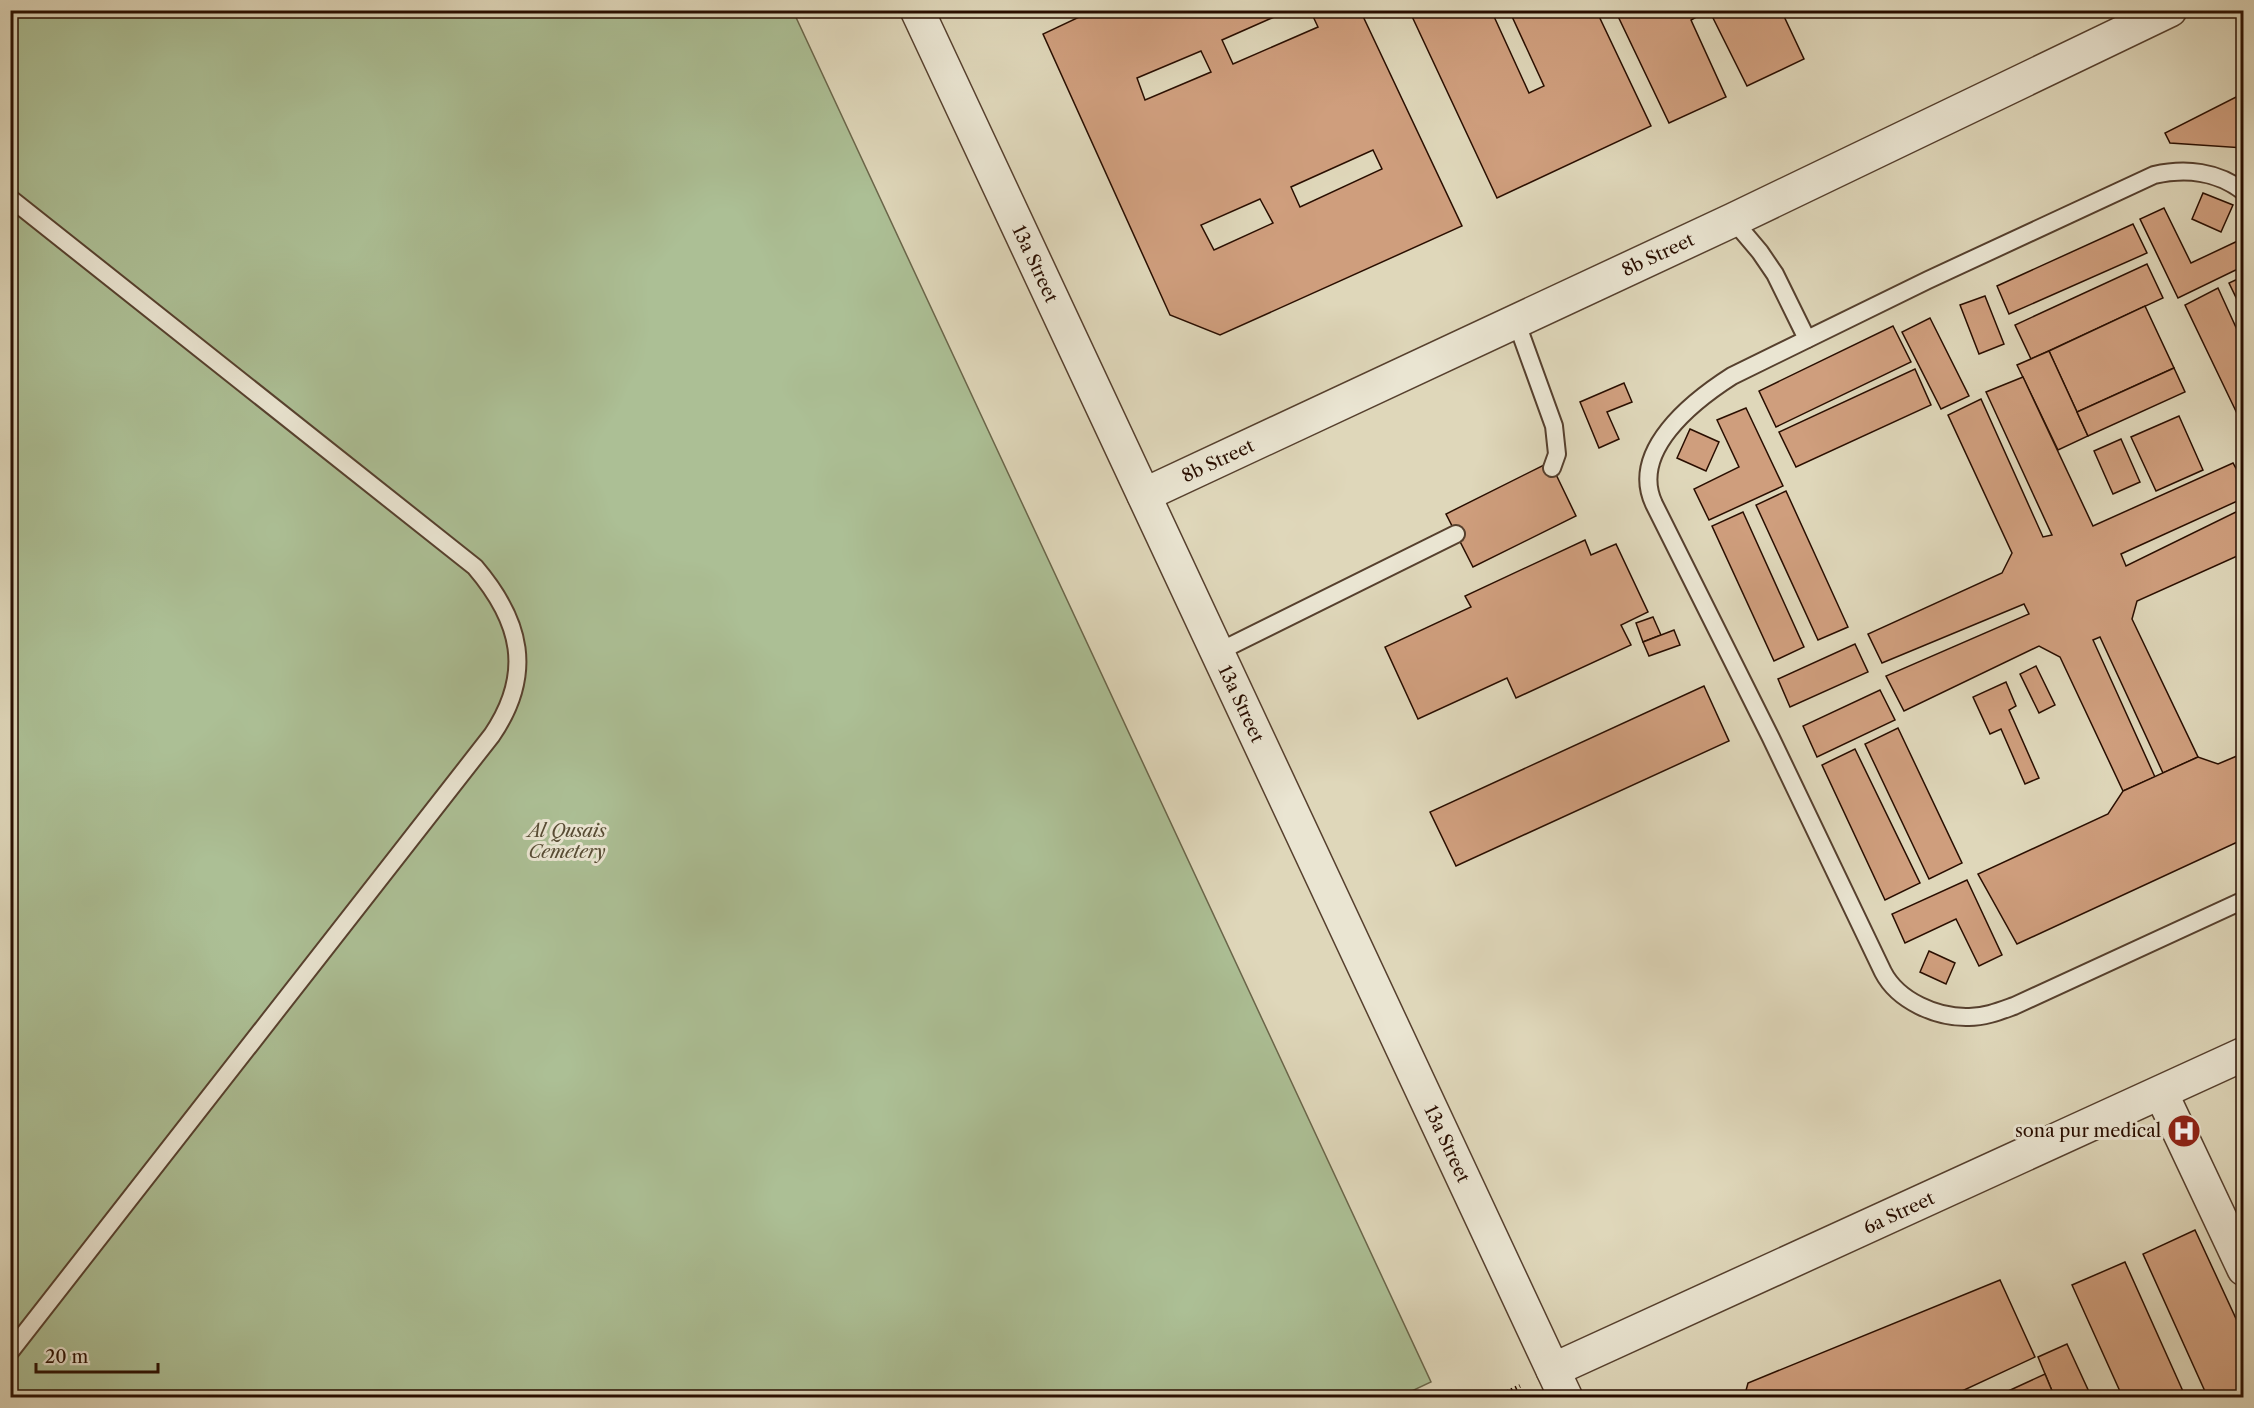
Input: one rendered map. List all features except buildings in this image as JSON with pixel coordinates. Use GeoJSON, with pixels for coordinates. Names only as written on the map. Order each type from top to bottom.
{"type":"FeatureCollection","features":[{"type":"Feature","properties":{"kind":"street","name":"13a Street"},"geometry":{"type":"LineString","coordinates":[[916,10],[1559,1384]]}},
{"type":"Feature","properties":{"kind":"street","name":"8b Street"},"geometry":{"type":"LineString","coordinates":[[1144,495],[1733,220],[2170,10]]}},
{"type":"Feature","properties":{"kind":"street","name":"6a Street"},"geometry":{"type":"LineString","coordinates":[[1559,1384],[2244,1054]]}},
{"type":"Feature","properties":{"kind":"street"},"geometry":{"type":"LineString","coordinates":[[2161,1093],[2244,1269]]}},
{"type":"Feature","properties":{"kind":"lane"},"geometry":{"type":"LineString","coordinates":[[2244,192],[2222,179],[2203,173],[2170,171],[2154,175],[1732,376],[1698,400],[1680,417],[1655,450],[1649,472],[1649,493],[1887,979],[1904,996],[1924,1008],[1947,1015],[1970,1017],[1993,1014],[2244,900]]}},
{"type":"Feature","properties":{"kind":"lane"},"geometry":{"type":"LineString","coordinates":[[10,198],[475,567],[491,586],[512,626],[517,647],[518,669],[514,693],[506,715],[492,735],[10,1352]]}},
{"type":"Feature","properties":{"kind":"lane"},"geometry":{"type":"LineString","coordinates":[[1733,220],[1760,252],[1774,274],[1807,339]]}},
{"type":"Feature","properties":{"kind":"lane"},"geometry":{"type":"LineString","coordinates":[[1516,321],[1554,426],[1557,454],[1552,468]]}},
{"type":"Feature","properties":{"kind":"lane"},"geometry":{"type":"LineString","coordinates":[[1216,653],[1456,534]]}},
{"type":"Feature","properties":{"kind":"green space","name":"Al Qusais Cemetery"},"geometry":{"type":"Polygon","coordinates":[[[10,11],[793,11],[1431,1382],[1397,1398],[11,1397],[10,11]]]}},
{"type":"Feature","properties":{"kind":"place","name":"sona pur medical"},"geometry":{"type":"Point","coordinates":[2184,1131]}}]}
